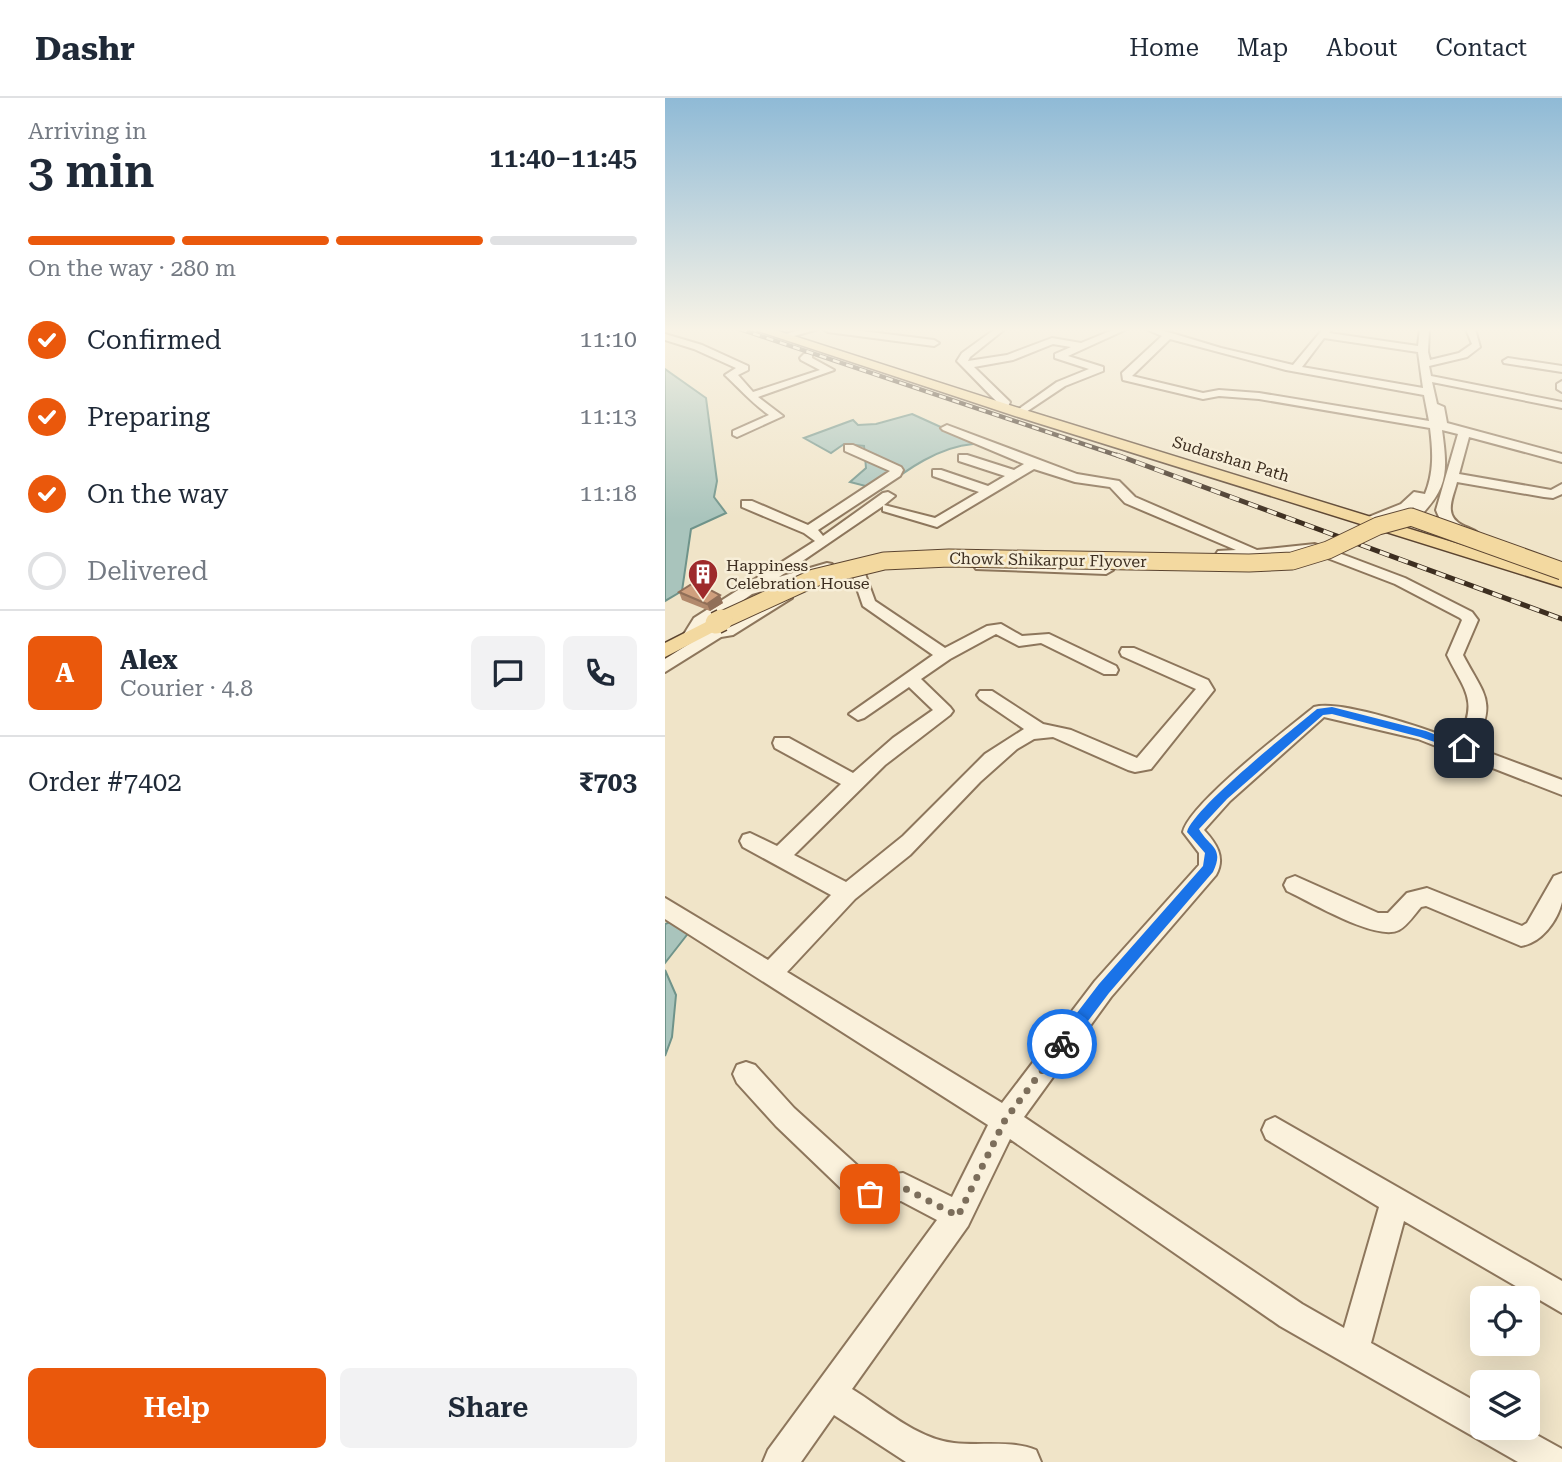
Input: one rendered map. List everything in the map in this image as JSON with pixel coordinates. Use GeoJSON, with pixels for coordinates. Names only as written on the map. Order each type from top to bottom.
{"type":"FeatureCollection","features":[{"type":"Feature","properties":{"kind":"main road","name":"Sudarshan Path"},"geometry":{"type":"LineString","coordinates":[[956,393],[1562,582]]}},
{"type":"Feature","properties":{"kind":"main road"},"geometry":{"type":"LineString","coordinates":[[1411,517],[1562,571]]}},
{"type":"Feature","properties":{"kind":"main road","name":"Chowk Shikarpur Flyover"},"geometry":{"type":"LineString","coordinates":[[665,651],[692,634],[715,629],[814,578],[884,561],[949,558],[1249,563],[1292,561],[1328,550],[1378,526],[1411,517]]}},
{"type":"Feature","properties":{"kind":"street"},"geometry":{"type":"LineString","coordinates":[[737,432],[777,416],[749,393]]}},
{"type":"Feature","properties":{"kind":"street"},"geometry":{"type":"LineString","coordinates":[[751,396],[761,393]]}},
{"type":"Feature","properties":{"kind":"street"},"geometry":{"type":"LineString","coordinates":[[994,393],[1004,402],[1003,407]]}},
{"type":"Feature","properties":{"kind":"street"},"geometry":{"type":"LineString","coordinates":[[1020,413],[1049,393]]}},
{"type":"Feature","properties":{"kind":"street"},"geometry":{"type":"LineString","coordinates":[[1189,393],[1203,396],[1223,393],[1259,396],[1430,425]]}},
{"type":"Feature","properties":{"kind":"street"},"geometry":{"type":"LineString","coordinates":[[1371,521],[1406,507],[1424,490],[1430,476],[1430,425],[1424,393]]}},
{"type":"Feature","properties":{"kind":"street"},"geometry":{"type":"LineString","coordinates":[[1411,517],[1418,513],[1437,488],[1436,426],[1431,393]]}},
{"type":"Feature","properties":{"kind":"street"},"geometry":{"type":"LineString","coordinates":[[1434,393],[1442,424],[1464,433],[1560,455]]}},
{"type":"Feature","properties":{"kind":"street"},"geometry":{"type":"LineString","coordinates":[[1521,393],[1562,405]]}},
{"type":"Feature","properties":{"kind":"street"},"geometry":{"type":"LineString","coordinates":[[947,428],[1033,464],[1075,478],[1114,484],[1130,500],[1259,554]]}},
{"type":"Feature","properties":{"kind":"street"},"geometry":{"type":"LineString","coordinates":[[1464,433],[1443,510],[1445,519],[1453,525],[1562,562]]}},
{"type":"Feature","properties":{"kind":"street"},"geometry":{"type":"LineString","coordinates":[[809,530],[896,473],[897,470],[892,467],[849,448]]}},
{"type":"Feature","properties":{"kind":"street"},"geometry":{"type":"LineString","coordinates":[[963,458],[1016,475]]}},
{"type":"Feature","properties":{"kind":"street"},"geometry":{"type":"LineString","coordinates":[[692,634],[701,621],[888,502],[937,523],[1033,464]]}},
{"type":"Feature","properties":{"kind":"street"},"geometry":{"type":"LineString","coordinates":[[937,473],[989,491]]}},
{"type":"Feature","properties":{"kind":"street"},"geometry":{"type":"LineString","coordinates":[[1453,477],[1553,494],[1562,488]]}},
{"type":"Feature","properties":{"kind":"street"},"geometry":{"type":"LineString","coordinates":[[747,504],[809,530],[823,542]]}},
{"type":"Feature","properties":{"kind":"street"},"geometry":{"type":"LineString","coordinates":[[747,591],[854,560],[928,551],[1259,554],[1310,547],[1400,581],[1466,615],[1470,620],[1455,655],[1480,704],[1480,716],[1464,748]]}},
{"type":"Feature","properties":{"kind":"street"},"geometry":{"type":"LineString","coordinates":[[665,667],[715,629],[738,627],[788,596],[859,573],[943,565],[1106,570]]}},
{"type":"Feature","properties":{"kind":"street"},"geometry":{"type":"LineString","coordinates":[[859,573],[868,603],[944,655]]}},
{"type":"Feature","properties":{"kind":"street"},"geometry":{"type":"LineString","coordinates":[[858,714],[944,655],[996,629],[1019,641],[1042,638],[1110,670]]}},
{"type":"Feature","properties":{"kind":"street"},"geometry":{"type":"LineString","coordinates":[[986,695],[1040,731],[1056,732],[1135,765],[1144,764],[1205,690],[1202,684],[1128,652]]}},
{"type":"Feature","properties":{"kind":"street"},"geometry":{"type":"LineString","coordinates":[[779,857],[919,726],[944,711],[910,678]]}},
{"type":"Feature","properties":{"kind":"street"},"geometry":{"type":"LineString","coordinates":[[780,1462],[958,1216],[1005,1120],[1104,989],[1209,869],[1211,852],[1193,832],[1194,827],[1223,796],[1320,711],[1332,711],[1423,734],[1562,788]]}},
{"type":"Feature","properties":{"kind":"street"},"geometry":{"type":"LineString","coordinates":[[771,974],[847,893],[912,841],[946,801],[1007,748],[1040,731]]}},
{"type":"Feature","properties":{"kind":"street"},"geometry":{"type":"LineString","coordinates":[[782,743],[856,783]]}},
{"type":"Feature","properties":{"kind":"street"},"geometry":{"type":"LineString","coordinates":[[750,841],[847,893]]}},
{"type":"Feature","properties":{"kind":"street"},"geometry":{"type":"LineString","coordinates":[[1295,885],[1376,922],[1392,923],[1415,899],[1427,897],[1521,936],[1529,935],[1535,930],[1562,882]]}},
{"type":"Feature","properties":{"kind":"street"},"geometry":{"type":"LineString","coordinates":[[666,908],[1005,1120],[1291,1315],[1470,1416]]}},
{"type":"Feature","properties":{"kind":"street"},"geometry":{"type":"LineString","coordinates":[[746,1074],[785,1117],[870,1194],[902,1187],[958,1216]]}},
{"type":"Feature","properties":{"kind":"street"},"geometry":{"type":"LineString","coordinates":[[1275,1130],[1562,1298]]}},
{"type":"Feature","properties":{"kind":"street"},"geometry":{"type":"LineString","coordinates":[[1353,1350],[1395,1202]]}},
{"type":"Feature","properties":{"kind":"street"},"geometry":{"type":"LineString","coordinates":[[831,1394],[921,1452],[952,1460],[1024,1462]]}},
{"type":"Feature","properties":{"kind":"street"},"geometry":{"type":"LineString","coordinates":[[1512,1440],[1551,1462]]}},
{"type":"Feature","properties":{"kind":"water"},"geometry":{"type":"Polygon","coordinates":[[[665,393],[698,393],[706,398],[717,481],[714,497],[726,513],[691,529],[682,591],[665,601],[665,393]]]}},
{"type":"Feature","properties":{"kind":"water"},"geometry":{"type":"Polygon","coordinates":[[[912,414],[974,442],[924,460],[881,490],[850,482],[866,468],[864,446],[844,444],[831,453],[804,438],[853,420],[858,425],[876,424],[912,414]]]}},
{"type":"Feature","properties":{"kind":"water"},"geometry":{"type":"Polygon","coordinates":[[[670,922],[690,931],[665,963],[665,924],[670,922]]]}},
{"type":"Feature","properties":{"kind":"water"},"geometry":{"type":"Polygon","coordinates":[[[665,970],[676,995],[672,1037],[665,1056],[665,970]]]}},
{"type":"Feature","properties":{"kind":"building"},"geometry":{"type":"Polygon","coordinates":[[[695,582],[720,595],[707,604],[679,592],[695,582]]]}},
{"type":"Feature","properties":{"kind":"railway"},"geometry":{"type":"LineString","coordinates":[[930,393],[1122,457]]}},
{"type":"Feature","properties":{"kind":"railway"},"geometry":{"type":"LineString","coordinates":[[1117,455],[1562,619]]}},
{"type":"Feature","properties":{"kind":"way so far"},"geometry":{"type":"LineString","coordinates":[[870,1194],[902,1187],[958,1216],[1005,1120],[1062,1044]]}},
{"type":"Feature","properties":{"kind":"place","name":"Happiness Celebration House"},"geometry":{"type":"Point","coordinates":[703,601]}},
{"type":"Feature","properties":{"kind":"route"},"geometry":{"type":"LineString","coordinates":[[1062,1044],[1104,989],[1209,869],[1211,852],[1193,832],[1194,827],[1223,796],[1320,711],[1332,711],[1423,734],[1464,748]]}}]}
